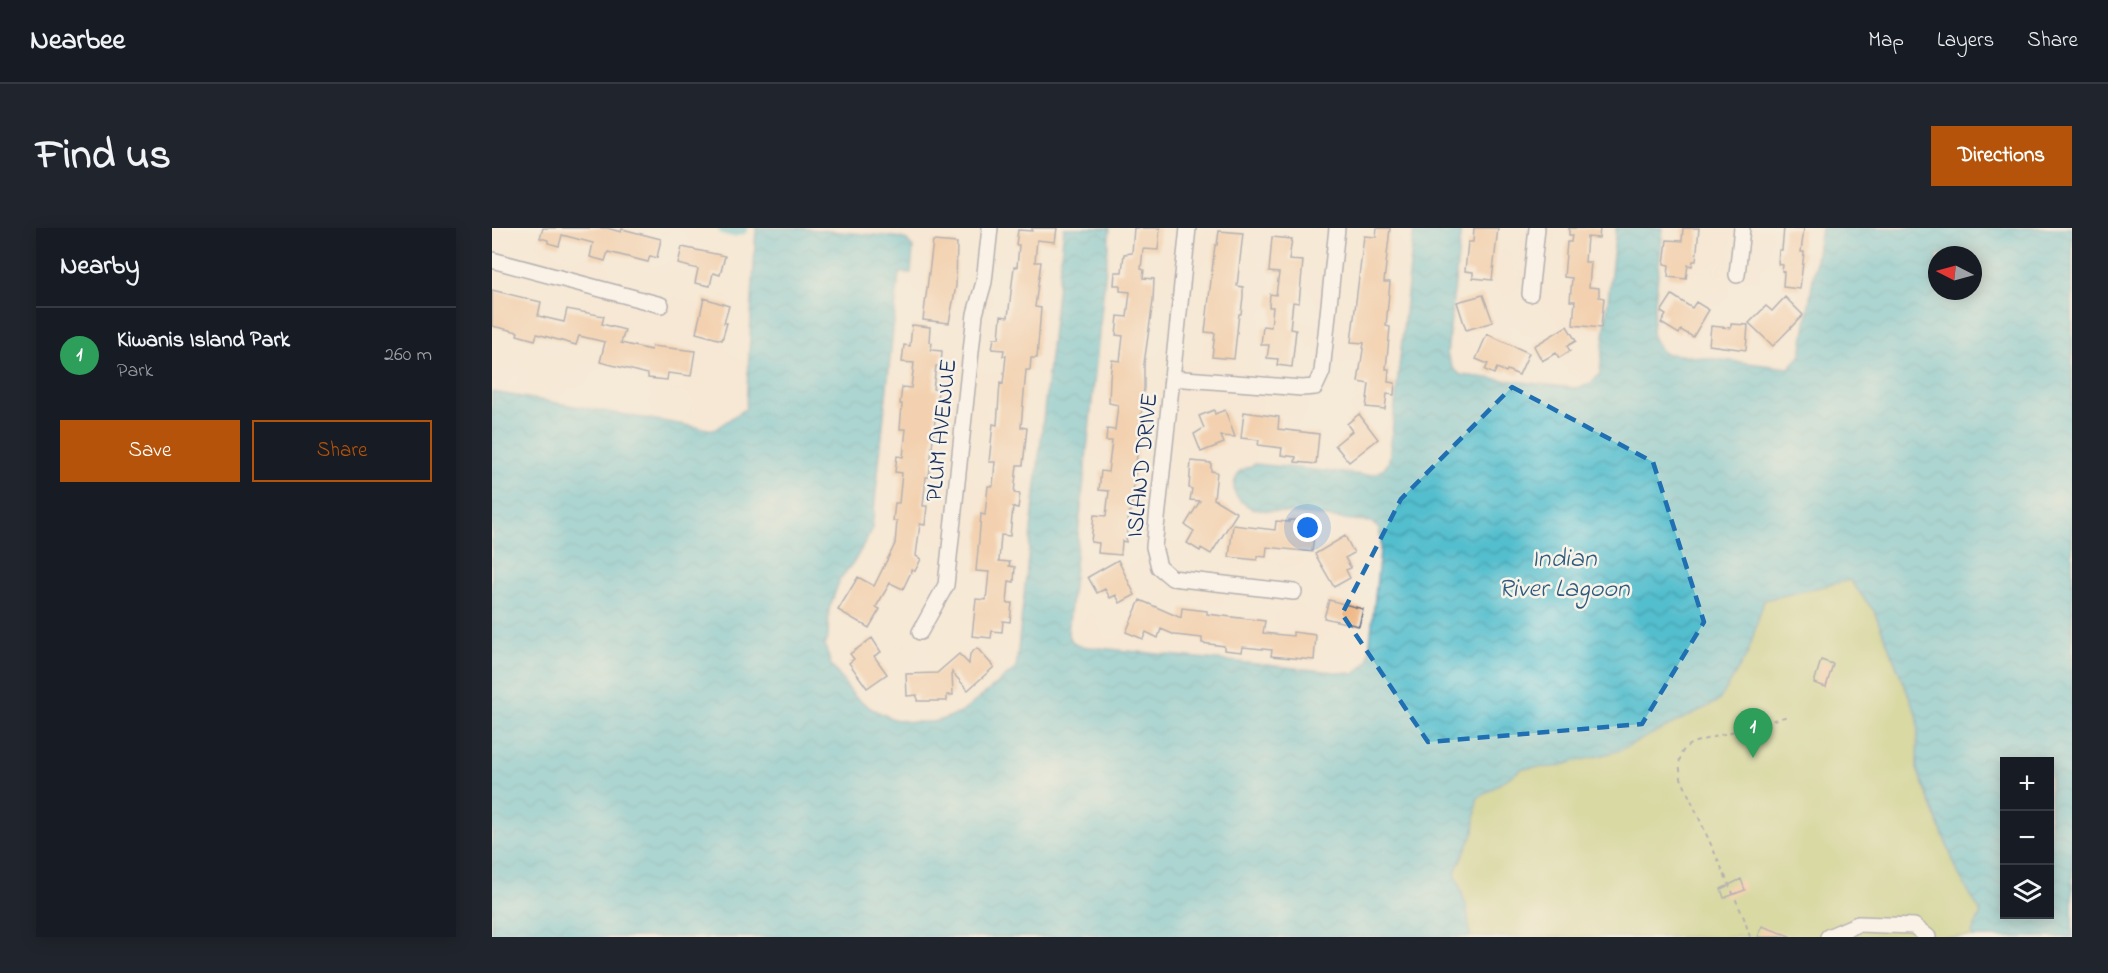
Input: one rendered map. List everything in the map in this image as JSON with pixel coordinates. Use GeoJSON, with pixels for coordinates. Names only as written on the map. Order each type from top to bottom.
{"type":"FeatureCollection","features":[{"type":"Feature","properties":{"kind":"street","name":"PLUM AVENUE"},"geometry":{"type":"LineString","coordinates":[[920,632],[946,585],[975,314],[984,282],[990,228]]}},
{"type":"Feature","properties":{"kind":"street","name":"ISLAND DRIVE"},"geometry":{"type":"LineString","coordinates":[[1188,228],[1154,547],[1159,567],[1172,578],[1293,592]]}},
{"type":"Feature","properties":{"kind":"street"},"geometry":{"type":"LineString","coordinates":[[1172,378],[1302,388],[1315,387],[1322,372],[1336,228]]}},
{"type":"Feature","properties":{"kind":"street"},"geometry":{"type":"LineString","coordinates":[[1530,294],[1537,228]]}},
{"type":"Feature","properties":{"kind":"street"},"geometry":{"type":"LineString","coordinates":[[1737,275],[1742,228]]}},
{"type":"Feature","properties":{"kind":"street"},"geometry":{"type":"LineString","coordinates":[[492,260],[661,305]]}},
{"type":"Feature","properties":{"kind":"street"},"geometry":{"type":"LineString","coordinates":[[1828,937],[1858,924],[1914,926],[1928,937]]}},
{"type":"Feature","properties":{"kind":"path"},"geometry":{"type":"LineString","coordinates":[[1750,937],[1744,918],[1681,778],[1679,761],[1683,748],[1692,743],[1788,716]]}},
{"type":"Feature","properties":{"kind":"highlighted area"},"geometry":{"type":"Polygon","coordinates":[[[1512,387],[1653,462],[1704,622],[1642,724],[1428,742],[1342,614],[1401,499],[1512,387]]]}},
{"type":"Feature","properties":{"kind":"green space"},"geometry":{"type":"Polygon","coordinates":[[[1850,580],[1874,611],[1918,718],[1917,769],[1958,873],[1981,913],[1972,933],[1973,937],[1470,937],[1467,909],[1455,872],[1474,832],[1476,799],[1523,768],[1748,653],[1764,600],[1850,580]]]}},
{"type":"Feature","properties":{"kind":"water","name":"Indian River Lagoon"},"geometry":{"type":"Polygon","coordinates":[[[756,228],[798,228],[897,237],[907,240],[913,248],[911,273],[899,273],[872,530],[855,560],[840,579],[829,609],[828,637],[825,645],[831,665],[854,696],[872,709],[893,719],[911,722],[934,722],[961,713],[1016,668],[1064,228],[1110,228],[1068,633],[1073,643],[1079,646],[1355,674],[1368,661],[1381,542],[1379,529],[1371,522],[1253,509],[1238,498],[1234,484],[1240,471],[1255,464],[1364,475],[1379,472],[1389,461],[1414,228],[1461,228],[1447,354],[1453,368],[1461,375],[1575,388],[1589,384],[1600,373],[1616,228],[1663,228],[1652,331],[1653,339],[1663,353],[1789,368],[1801,355],[1821,228],[2072,228],[2072,937],[1973,937],[1972,933],[1981,913],[1958,873],[1917,769],[1918,718],[1874,611],[1850,580],[1764,600],[1748,653],[1719,701],[1618,751],[1554,767],[1523,768],[1477,799],[1474,832],[1455,872],[1467,909],[1470,937],[1113,937],[1088,934],[1059,937],[492,937],[492,392],[714,430],[746,408],[756,228]]]}},
{"type":"Feature","properties":{"kind":"building"},"geometry":{"type":"Polygon","coordinates":[[[543,228],[607,228],[621,232],[622,229],[661,239],[657,258],[650,256],[648,262],[608,252],[605,261],[590,257],[593,243],[562,235],[559,246],[548,243],[548,240],[540,238],[543,228]]]}},
{"type":"Feature","properties":{"kind":"building"},"geometry":{"type":"Polygon","coordinates":[[[1032,228],[1057,228],[1055,242],[1037,240],[1035,262],[1041,262],[1035,307],[1041,308],[1037,358],[1031,358],[1030,370],[1026,370],[1021,427],[1027,428],[1023,465],[1017,465],[1014,493],[1020,494],[1018,508],[1013,507],[1010,536],[1001,535],[999,561],[1010,562],[1009,566],[1015,567],[1014,582],[1009,581],[1007,603],[1012,603],[1010,622],[1003,621],[1002,632],[992,631],[991,638],[972,636],[976,599],[986,600],[989,572],[976,571],[981,514],[985,515],[988,486],[993,486],[995,462],[989,462],[993,424],[997,425],[1000,383],[1003,384],[1006,356],[1003,356],[1004,350],[992,349],[994,338],[999,338],[1001,316],[1008,317],[1014,267],[1017,267],[1018,230],[1032,231],[1032,228]]]}},
{"type":"Feature","properties":{"kind":"building"},"geometry":{"type":"Polygon","coordinates":[[[1134,228],[1160,228],[1158,250],[1143,249],[1141,269],[1144,270],[1143,278],[1154,279],[1153,301],[1144,364],[1144,388],[1131,512],[1129,512],[1126,542],[1122,541],[1121,555],[1098,553],[1099,543],[1091,542],[1094,515],[1106,516],[1109,491],[1099,490],[1101,471],[1108,472],[1112,441],[1106,441],[1107,429],[1115,430],[1118,405],[1109,403],[1110,378],[1112,360],[1120,361],[1123,336],[1116,335],[1118,316],[1127,317],[1130,292],[1120,291],[1120,285],[1114,285],[1115,272],[1122,272],[1124,254],[1132,253],[1134,228]]]}},
{"type":"Feature","properties":{"kind":"building"},"geometry":{"type":"Polygon","coordinates":[[[1377,228],[1390,228],[1384,282],[1390,282],[1386,326],[1390,327],[1386,369],[1389,369],[1388,382],[1395,383],[1394,395],[1387,394],[1385,409],[1366,407],[1369,384],[1358,382],[1364,343],[1351,342],[1364,236],[1376,237],[1377,228]]]}},
{"type":"Feature","properties":{"kind":"building"},"geometry":{"type":"Polygon","coordinates":[[[1474,228],[1498,228],[1492,280],[1473,278],[1473,272],[1465,271],[1468,242],[1473,242],[1474,228]]]}},
{"type":"Feature","properties":{"kind":"building"},"geometry":{"type":"Polygon","coordinates":[[[1569,228],[1600,228],[1599,238],[1587,237],[1585,262],[1591,262],[1589,287],[1599,288],[1599,297],[1604,298],[1601,328],[1573,325],[1575,301],[1570,301],[1572,278],[1564,277],[1567,242],[1571,242],[1572,235],[1569,235],[1569,228]]]}},
{"type":"Feature","properties":{"kind":"building"},"geometry":{"type":"Polygon","coordinates":[[[1683,228],[1699,228],[1696,261],[1693,261],[1692,266],[1688,265],[1686,279],[1668,277],[1669,265],[1664,264],[1667,240],[1682,241],[1683,228]]]}},
{"type":"Feature","properties":{"kind":"building"},"geometry":{"type":"Polygon","coordinates":[[[1784,228],[1804,228],[1800,289],[1783,287],[1783,265],[1778,264],[1784,228]]]}},
{"type":"Feature","properties":{"kind":"building"},"geometry":{"type":"Polygon","coordinates":[[[1219,231],[1243,233],[1237,286],[1243,287],[1243,296],[1234,359],[1212,357],[1215,333],[1205,332],[1215,245],[1217,245],[1219,231]]]}},
{"type":"Feature","properties":{"kind":"building"},"geometry":{"type":"Polygon","coordinates":[[[1272,237],[1292,239],[1289,260],[1303,261],[1299,303],[1293,302],[1290,329],[1296,330],[1292,367],[1277,365],[1278,359],[1267,358],[1269,345],[1261,345],[1263,326],[1271,327],[1273,307],[1269,307],[1270,294],[1276,295],[1279,273],[1269,272],[1272,237]]]}},
{"type":"Feature","properties":{"kind":"building"},"geometry":{"type":"Polygon","coordinates":[[[933,241],[957,243],[956,286],[949,323],[923,320],[933,241]]]}},
{"type":"Feature","properties":{"kind":"building"},"geometry":{"type":"Polygon","coordinates":[[[682,247],[725,256],[720,275],[713,273],[710,286],[695,283],[698,269],[678,264],[682,247]]]}},
{"type":"Feature","properties":{"kind":"building"},"geometry":{"type":"Polygon","coordinates":[[[492,290],[541,302],[538,316],[564,322],[567,309],[604,316],[602,324],[625,330],[621,343],[651,350],[652,346],[695,351],[691,376],[668,373],[667,380],[648,378],[648,374],[600,362],[605,342],[579,336],[576,345],[537,334],[535,340],[517,335],[518,332],[492,326],[492,290]]]}},
{"type":"Feature","properties":{"kind":"building"},"geometry":{"type":"Polygon","coordinates":[[[1483,295],[1493,322],[1466,330],[1457,302],[1483,295]]]}},
{"type":"Feature","properties":{"kind":"building"},"geometry":{"type":"Polygon","coordinates":[[[1672,295],[1692,308],[1696,302],[1709,310],[1693,337],[1681,330],[1679,334],[1661,323],[1666,315],[1661,312],[1672,295]]]}},
{"type":"Feature","properties":{"kind":"building"},"geometry":{"type":"Polygon","coordinates":[[[1785,297],[1803,315],[1773,346],[1749,323],[1766,306],[1772,311],[1785,297]]]}},
{"type":"Feature","properties":{"kind":"building"},"geometry":{"type":"Polygon","coordinates":[[[704,298],[729,306],[722,340],[696,333],[704,298]]]}},
{"type":"Feature","properties":{"kind":"building"},"geometry":{"type":"Polygon","coordinates":[[[1731,324],[1748,325],[1746,350],[1709,345],[1711,326],[1731,328],[1731,324]]]}},
{"type":"Feature","properties":{"kind":"building"},"geometry":{"type":"Polygon","coordinates":[[[912,325],[930,327],[931,350],[942,351],[941,366],[936,366],[933,389],[938,390],[929,477],[926,477],[923,506],[927,506],[925,525],[920,524],[916,556],[921,559],[915,571],[912,570],[903,589],[890,583],[876,607],[880,609],[869,628],[838,610],[858,577],[874,586],[895,544],[897,521],[893,521],[895,503],[899,503],[902,473],[895,472],[897,456],[903,457],[906,429],[900,429],[902,404],[900,404],[902,387],[911,388],[914,363],[902,362],[904,345],[910,346],[912,325]]]}},
{"type":"Feature","properties":{"kind":"building"},"geometry":{"type":"Polygon","coordinates":[[[1567,326],[1576,341],[1567,346],[1570,351],[1559,358],[1556,353],[1542,361],[1534,346],[1567,326]]]}},
{"type":"Feature","properties":{"kind":"building"},"geometry":{"type":"Polygon","coordinates":[[[1487,334],[1529,353],[1519,375],[1497,368],[1494,374],[1485,370],[1488,364],[1476,359],[1487,334]]]}},
{"type":"Feature","properties":{"kind":"building"},"geometry":{"type":"Polygon","coordinates":[[[1214,410],[1215,414],[1225,410],[1235,437],[1221,436],[1224,443],[1201,452],[1194,434],[1204,428],[1199,416],[1214,410]]]}},
{"type":"Feature","properties":{"kind":"building"},"geometry":{"type":"Polygon","coordinates":[[[1244,412],[1279,417],[1278,429],[1319,434],[1316,464],[1295,462],[1296,457],[1281,455],[1282,448],[1258,445],[1259,440],[1241,438],[1244,412]]]}},
{"type":"Feature","properties":{"kind":"building"},"geometry":{"type":"Polygon","coordinates":[[[1359,414],[1378,439],[1349,462],[1335,445],[1352,431],[1347,424],[1359,414]]]}},
{"type":"Feature","properties":{"kind":"building"},"geometry":{"type":"Polygon","coordinates":[[[1191,461],[1211,463],[1211,471],[1217,472],[1214,499],[1237,513],[1211,554],[1201,548],[1200,551],[1187,543],[1194,531],[1185,525],[1200,501],[1190,500],[1191,461]]]}},
{"type":"Feature","properties":{"kind":"building"},"geometry":{"type":"Polygon","coordinates":[[[1289,520],[1303,521],[1302,526],[1315,527],[1312,552],[1267,547],[1266,557],[1257,556],[1257,560],[1229,557],[1233,525],[1275,530],[1276,521],[1289,522],[1289,520]]]}},
{"type":"Feature","properties":{"kind":"building"},"geometry":{"type":"Polygon","coordinates":[[[1345,536],[1354,553],[1345,558],[1351,568],[1346,570],[1350,578],[1334,587],[1315,554],[1345,536]]]}},
{"type":"Feature","properties":{"kind":"building"},"geometry":{"type":"Polygon","coordinates":[[[1118,560],[1135,595],[1120,603],[1116,595],[1110,598],[1105,589],[1097,593],[1088,577],[1118,560]]]}},
{"type":"Feature","properties":{"kind":"building"},"geometry":{"type":"Polygon","coordinates":[[[1140,600],[1181,618],[1182,608],[1207,611],[1207,614],[1265,621],[1263,633],[1293,636],[1293,632],[1316,635],[1314,660],[1271,656],[1272,650],[1243,647],[1242,652],[1224,650],[1224,646],[1202,643],[1202,638],[1175,635],[1161,629],[1158,638],[1146,632],[1143,639],[1126,632],[1140,600]]]}},
{"type":"Feature","properties":{"kind":"building"},"geometry":{"type":"Polygon","coordinates":[[[1329,600],[1363,609],[1359,626],[1324,618],[1329,600]]]}},
{"type":"Feature","properties":{"kind":"building"},"geometry":{"type":"Polygon","coordinates":[[[872,638],[881,652],[874,656],[887,674],[867,688],[849,663],[854,659],[850,654],[872,638]]]}},
{"type":"Feature","properties":{"kind":"building"},"geometry":{"type":"Polygon","coordinates":[[[977,648],[994,667],[968,690],[952,672],[953,695],[947,695],[947,701],[917,701],[917,695],[907,696],[906,674],[937,673],[959,654],[969,664],[970,654],[977,648]]]}},
{"type":"Feature","properties":{"kind":"building"},"geometry":{"type":"Polygon","coordinates":[[[1821,660],[1833,664],[1826,687],[1814,683],[1821,660]]]}},
{"type":"Feature","properties":{"kind":"building"},"geometry":{"type":"Polygon","coordinates":[[[1741,879],[1745,890],[1724,898],[1721,889],[1741,879]]]}},
{"type":"Feature","properties":{"kind":"building"},"geometry":{"type":"Polygon","coordinates":[[[1762,926],[1790,936],[1790,937],[1758,937],[1762,926]]]}},
{"type":"Feature","properties":{"kind":"waterway"},"geometry":{"type":"LineString","coordinates":[[725,228],[733,230],[741,228]]}},
{"type":"Feature","properties":{"kind":"place","name":"Kiwanis Island Park"},"geometry":{"type":"Point","coordinates":[1753,758]}}]}
